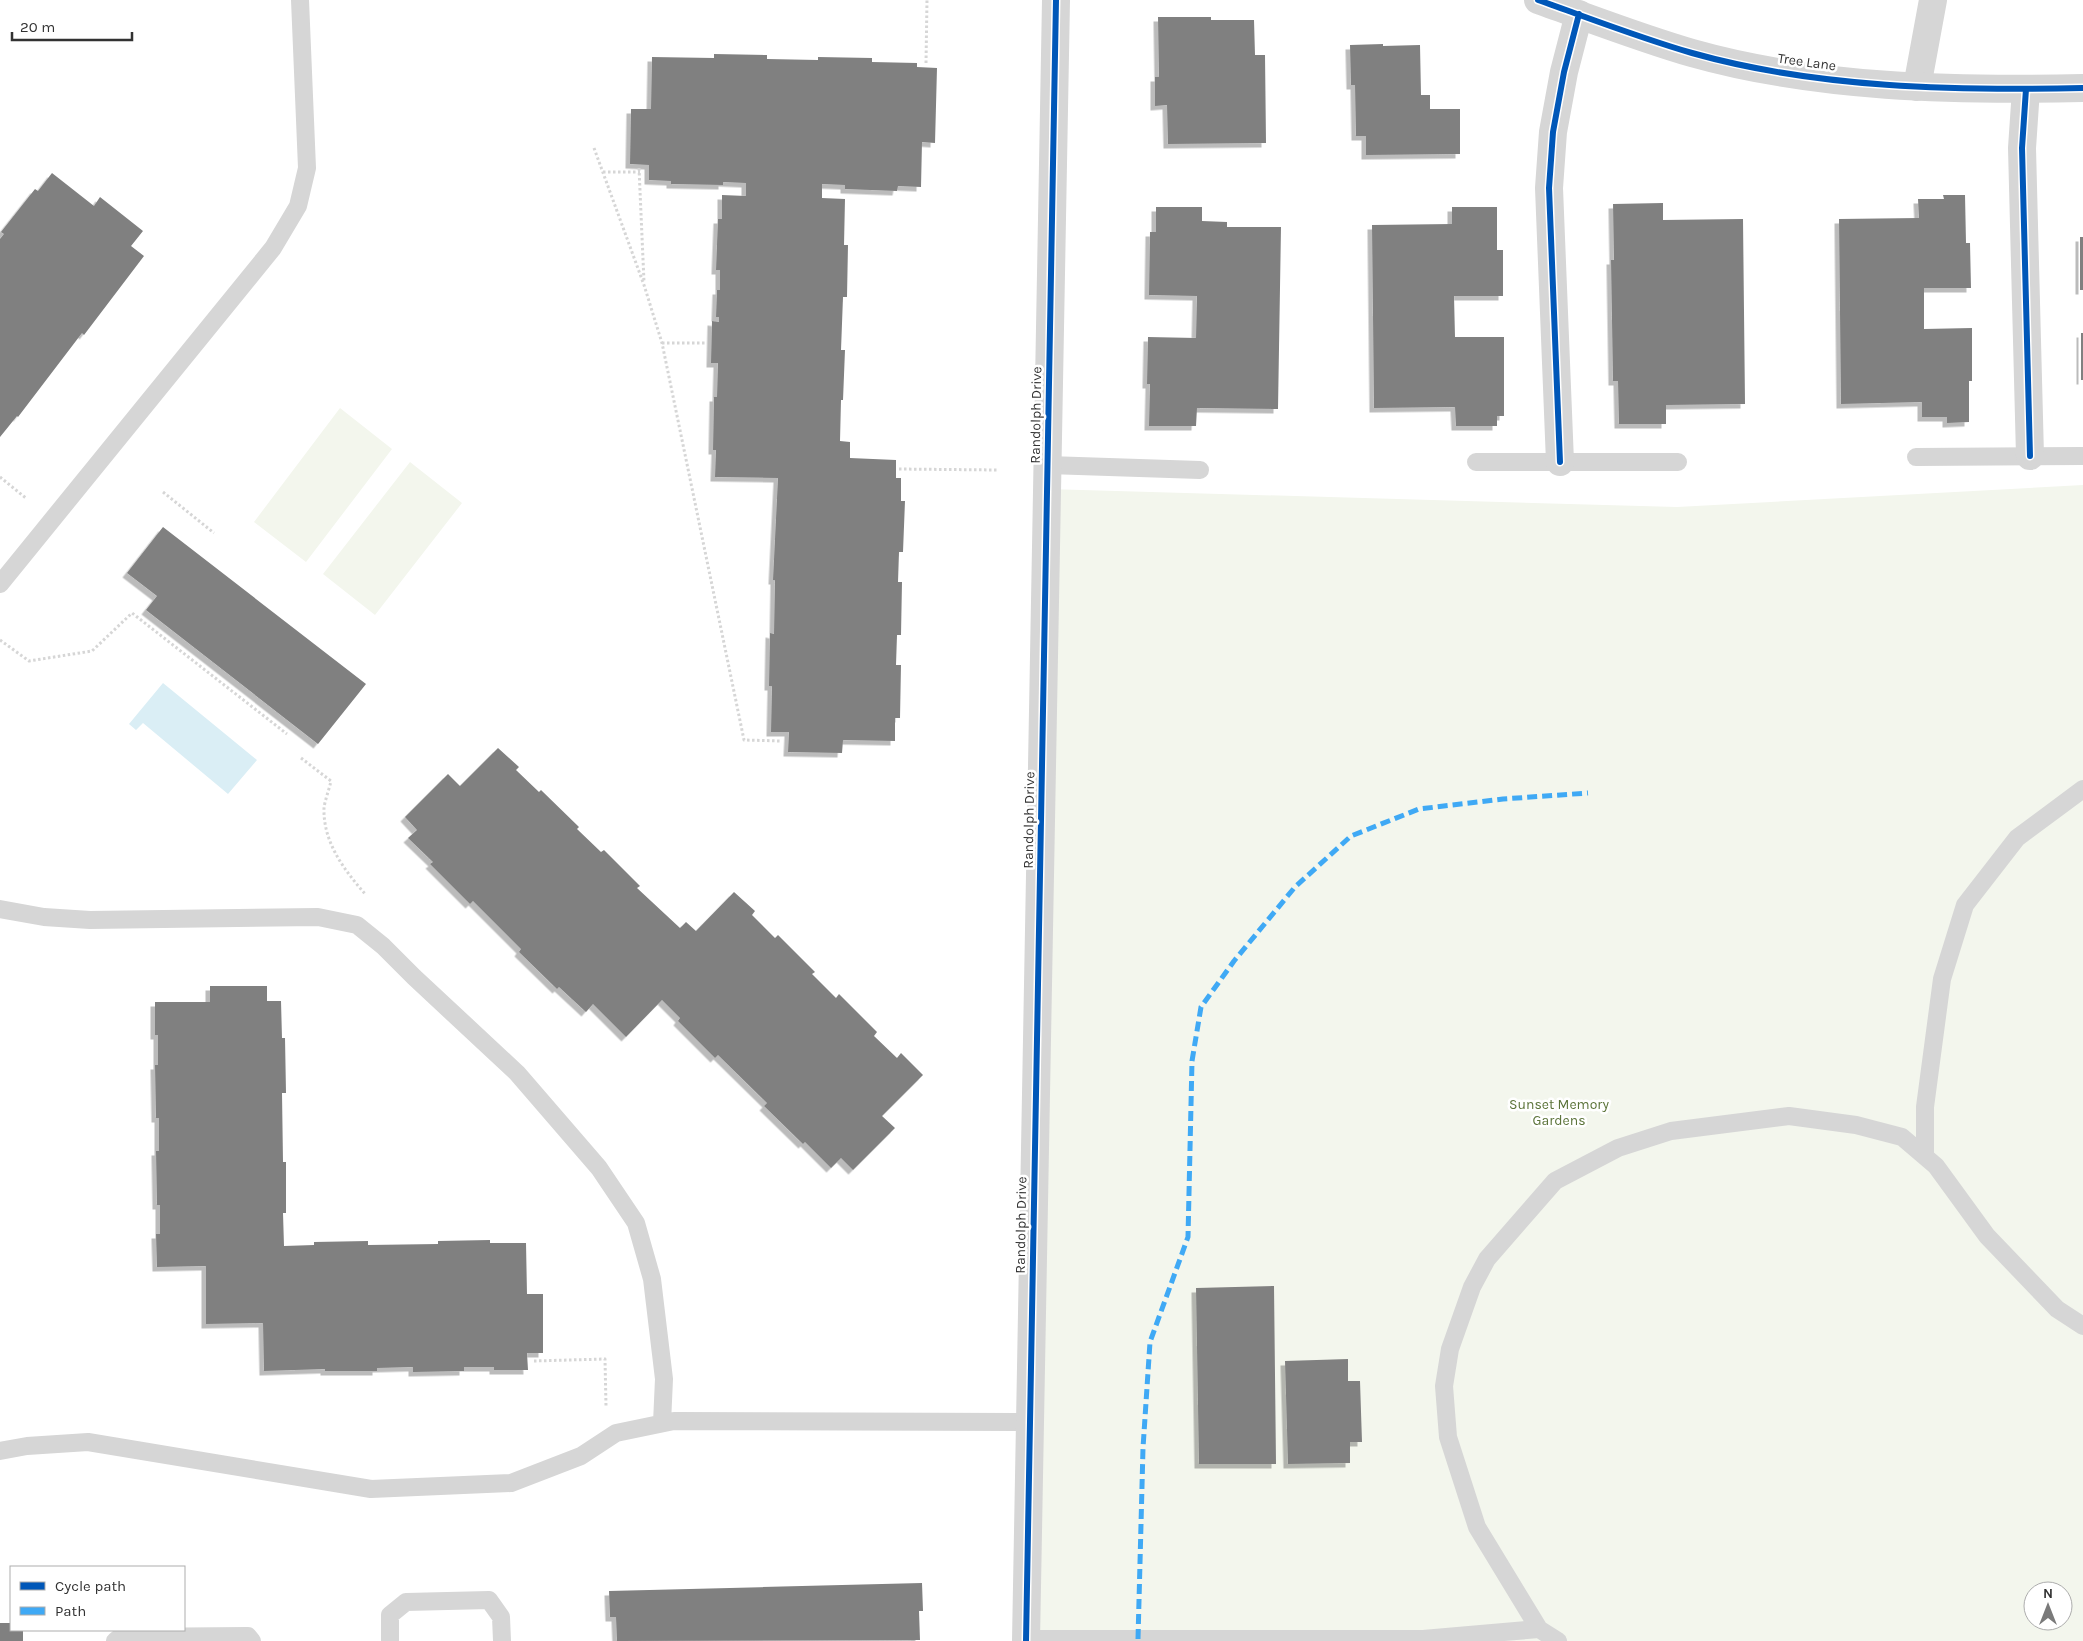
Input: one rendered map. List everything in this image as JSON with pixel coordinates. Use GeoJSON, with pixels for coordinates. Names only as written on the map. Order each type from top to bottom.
{"type":"FeatureCollection","features":[{"type":"Feature","properties":{"kind":"street","name":"Randolph Drive"},"geometry":{"type":"LineString","coordinates":[[1026,1640],[1056,0]]}},
{"type":"Feature","properties":{"kind":"street","name":"Tree Lane"},"geometry":{"type":"LineString","coordinates":[[1538,0],[1692,53],[1782,72],[1917,87],[2083,88]]}},
{"type":"Feature","properties":{"kind":"street"},"geometry":{"type":"LineString","coordinates":[[1917,87],[1933,0]]}},
{"type":"Feature","properties":{"kind":"street"},"geometry":{"type":"LineString","coordinates":[[1560,462],[1549,188],[1553,132],[1564,72],[1579,14]]}},
{"type":"Feature","properties":{"kind":"street"},"geometry":{"type":"LineString","coordinates":[[2026,89],[2022,148],[2030,456]]}},
{"type":"Feature","properties":{"kind":"lane"},"geometry":{"type":"LineString","coordinates":[[0,584],[273,248],[298,206],[307,168],[300,0]]}},
{"type":"Feature","properties":{"kind":"lane"},"geometry":{"type":"LineString","coordinates":[[1916,457],[2083,456]]}},
{"type":"Feature","properties":{"kind":"lane"},"geometry":{"type":"LineString","coordinates":[[1476,462],[1678,462]]}},
{"type":"Feature","properties":{"kind":"lane"},"geometry":{"type":"LineString","coordinates":[[1048,465],[1200,470]]}},
{"type":"Feature","properties":{"kind":"lane"},"geometry":{"type":"LineString","coordinates":[[1925,1156],[1925,1106],[1942,979],[1965,906],[2016,838],[2083,789]]}},
{"type":"Feature","properties":{"kind":"lane"},"geometry":{"type":"LineString","coordinates":[[0,908],[44,917],[90,920],[318,917],[357,925],[383,946],[518,1073],[599,1168],[636,1223],[652,1279],[664,1379],[662,1423]]}},
{"type":"Feature","properties":{"kind":"lane"},"geometry":{"type":"LineString","coordinates":[[1558,1641],[1539,1629],[1477,1526],[1448,1437],[1444,1386],[1450,1349],[1472,1287],[1487,1259],[1555,1181],[1618,1148],[1671,1131],[1789,1116],[1856,1125],[1902,1137],[1936,1166],[1987,1236],[2057,1309],[2083,1326]]}},
{"type":"Feature","properties":{"kind":"lane"},"geometry":{"type":"LineString","coordinates":[[0,1451],[27,1446],[88,1442],[371,1489],[511,1483],[581,1456],[616,1433],[674,1421],[1030,1422]]}},
{"type":"Feature","properties":{"kind":"lane"},"geometry":{"type":"LineString","coordinates":[[390,1641],[390,1615],[406,1602],[489,1600],[501,1618],[502,1641]]}},
{"type":"Feature","properties":{"kind":"lane"},"geometry":{"type":"LineString","coordinates":[[1026,1640],[1423,1639],[1539,1629]]}},
{"type":"Feature","properties":{"kind":"lane"},"geometry":{"type":"LineString","coordinates":[[115,1641],[120,1637],[248,1636],[252,1641]]}},
{"type":"Feature","properties":{"kind":"path"},"geometry":{"type":"LineString","coordinates":[[926,63],[927,0]]}},
{"type":"Feature","properties":{"kind":"path"},"geometry":{"type":"LineString","coordinates":[[594,148],[644,285],[662,343],[744,740],[781,741]]}},
{"type":"Feature","properties":{"kind":"path"},"geometry":{"type":"LineString","coordinates":[[603,172],[639,170],[644,285]]}},
{"type":"Feature","properties":{"kind":"path"},"geometry":{"type":"LineString","coordinates":[[662,343],[705,343]]}},
{"type":"Feature","properties":{"kind":"path"},"geometry":{"type":"LineString","coordinates":[[899,469],[998,470]]}},
{"type":"Feature","properties":{"kind":"path"},"geometry":{"type":"LineString","coordinates":[[0,476],[27,499]]}},
{"type":"Feature","properties":{"kind":"path"},"geometry":{"type":"LineString","coordinates":[[163,492],[214,532]]}},
{"type":"Feature","properties":{"kind":"path"},"geometry":{"type":"LineString","coordinates":[[0,640],[30,661],[92,651],[132,613],[287,734]]}},
{"type":"Feature","properties":{"kind":"path"},"geometry":{"type":"LineString","coordinates":[[301,758],[331,781],[324,807],[326,830],[336,854],[350,877],[368,898]]}},
{"type":"Feature","properties":{"kind":"path"},"geometry":{"type":"LineString","coordinates":[[534,1361],[604,1359],[606,1409]]}},
{"type":"Feature","properties":{"kind":"green space"},"geometry":{"type":"Polygon","coordinates":[[[340,408],[392,449],[306,562],[254,522],[340,408]]]}},
{"type":"Feature","properties":{"kind":"green space"},"geometry":{"type":"Polygon","coordinates":[[[410,462],[462,503],[375,615],[323,574],[410,462]]]}},
{"type":"Feature","properties":{"kind":"green space","name":"Sunset Memory Gardens"},"geometry":{"type":"Polygon","coordinates":[[[2083,485],[2083,1641],[1026,1641],[1047,489],[1677,507],[2083,485]]]}},
{"type":"Feature","properties":{"kind":"shaded area"},"geometry":{"type":"Polygon","coordinates":[[[163,683],[257,760],[228,794],[143,723],[136,730],[129,724],[163,683]]]}},
{"type":"Feature","properties":{"kind":"building"},"geometry":{"type":"Polygon","coordinates":[[[1158,17],[1211,17],[1211,20],[1254,20],[1255,55],[1265,55],[1266,143],[1168,144],[1167,105],[1155,106],[1155,77],[1159,77],[1158,17]]]}},
{"type":"Feature","properties":{"kind":"building"},"geometry":{"type":"Polygon","coordinates":[[[1383,44],[1383,46],[1420,45],[1421,95],[1430,95],[1430,109],[1460,109],[1460,154],[1366,155],[1366,136],[1356,136],[1355,85],[1351,85],[1350,45],[1383,44]]]}},
{"type":"Feature","properties":{"kind":"building"},"geometry":{"type":"Polygon","coordinates":[[[714,54],[767,55],[767,59],[818,60],[818,57],[872,58],[872,62],[917,63],[917,67],[937,68],[935,143],[922,142],[921,187],[898,186],[897,191],[845,189],[845,185],[822,184],[822,198],[845,199],[844,245],[848,245],[847,297],[843,297],[841,350],[845,350],[840,441],[850,442],[850,458],[896,460],[896,478],[901,478],[901,501],[905,501],[903,552],[899,552],[898,582],[902,582],[901,635],[897,635],[896,665],[901,665],[900,718],[895,718],[895,741],[843,740],[842,753],[788,752],[789,732],[771,732],[772,686],[769,686],[770,633],[774,634],[775,580],[773,580],[778,478],[715,477],[716,450],[713,450],[714,397],[717,397],[718,363],[711,363],[712,321],[719,322],[719,317],[716,317],[717,290],[720,290],[720,270],[716,270],[718,219],[722,219],[722,195],[746,196],[746,183],[723,182],[723,185],[671,184],[671,181],[649,180],[649,165],[630,164],[631,109],[651,109],[652,57],[714,58],[714,54]]]}},
{"type":"Feature","properties":{"kind":"building"},"geometry":{"type":"Polygon","coordinates":[[[52,173],[94,206],[100,197],[143,231],[131,246],[144,256],[84,335],[82,333],[18,417],[0,437],[0,239],[4,234],[1,232],[35,189],[38,191],[52,173]]]}},
{"type":"Feature","properties":{"kind":"building"},"geometry":{"type":"Polygon","coordinates":[[[1943,195],[1965,195],[1966,243],[1970,243],[1971,288],[1924,288],[1924,329],[1972,328],[1972,381],[1969,381],[1969,422],[1947,423],[1947,417],[1922,417],[1922,402],[1841,404],[1839,219],[1919,218],[1918,199],[1944,199],[1943,195]]]}},
{"type":"Feature","properties":{"kind":"building"},"geometry":{"type":"Polygon","coordinates":[[[1663,203],[1663,220],[1743,219],[1745,404],[1666,405],[1666,424],[1619,424],[1618,381],[1613,381],[1611,260],[1614,260],[1613,204],[1663,203]]]}},
{"type":"Feature","properties":{"kind":"building"},"geometry":{"type":"Polygon","coordinates":[[[1156,207],[1202,207],[1202,221],[1227,222],[1227,227],[1281,227],[1278,409],[1197,408],[1196,426],[1149,426],[1150,384],[1147,384],[1148,337],[1196,338],[1197,296],[1149,295],[1150,232],[1156,232],[1156,207]]]}},
{"type":"Feature","properties":{"kind":"building"},"geometry":{"type":"Polygon","coordinates":[[[1452,207],[1497,207],[1497,250],[1503,250],[1503,296],[1454,296],[1455,337],[1504,337],[1504,416],[1497,416],[1497,426],[1456,426],[1455,407],[1374,408],[1372,225],[1452,224],[1452,207]]]}},
{"type":"Feature","properties":{"kind":"building"},"geometry":{"type":"Polygon","coordinates":[[[2080,237],[2083,237],[2083,290],[2080,290],[2080,237]]]}},
{"type":"Feature","properties":{"kind":"building"},"geometry":{"type":"Polygon","coordinates":[[[2081,333],[2083,333],[2083,380],[2081,380],[2081,333]]]}},
{"type":"Feature","properties":{"kind":"building"},"geometry":{"type":"Polygon","coordinates":[[[163,527],[366,684],[318,744],[146,610],[157,596],[127,573],[163,527]]]}},
{"type":"Feature","properties":{"kind":"building"},"geometry":{"type":"Polygon","coordinates":[[[498,748],[519,767],[516,770],[539,792],[541,790],[579,827],[577,829],[601,852],[604,850],[640,886],[637,888],[680,928],[686,922],[696,931],[734,892],[755,911],[752,915],[775,938],[778,935],[815,972],[812,974],[836,998],[839,994],[877,1032],[874,1036],[897,1058],[901,1053],[923,1075],[882,1116],[895,1128],[853,1170],[841,1158],[831,1168],[805,1142],[803,1144],[764,1106],[767,1103],[718,1055],[715,1058],[678,1021],[680,1018],[662,1000],[626,1037],[593,1004],[586,1012],[559,987],[557,989],[519,952],[521,949],[473,901],[470,904],[430,864],[433,862],[408,838],[417,830],[405,817],[448,774],[460,786],[498,748]]]}},
{"type":"Feature","properties":{"kind":"building"},"geometry":{"type":"Polygon","coordinates":[[[210,986],[267,986],[267,1001],[281,1001],[282,1038],[285,1038],[286,1093],[282,1093],[283,1162],[286,1162],[286,1213],[283,1213],[284,1246],[314,1245],[314,1242],[368,1241],[368,1245],[438,1244],[438,1241],[490,1240],[490,1243],[526,1243],[527,1294],[543,1294],[543,1353],[527,1353],[528,1370],[494,1370],[494,1367],[464,1367],[464,1371],[413,1372],[413,1367],[377,1368],[377,1371],[325,1371],[325,1369],[264,1371],[263,1323],[206,1324],[206,1266],[157,1267],[156,1234],[160,1234],[160,1205],[157,1205],[156,1151],[159,1151],[159,1118],[156,1118],[155,1065],[158,1065],[158,1035],[155,1035],[155,1002],[210,1002],[210,986]]]}},
{"type":"Feature","properties":{"kind":"building"},"geometry":{"type":"Polygon","coordinates":[[[1274,1286],[1276,1464],[1199,1464],[1196,1288],[1274,1286]]]}},
{"type":"Feature","properties":{"kind":"building"},"geometry":{"type":"Polygon","coordinates":[[[1348,1359],[1348,1381],[1360,1381],[1362,1442],[1350,1442],[1350,1463],[1288,1464],[1285,1361],[1348,1359]]]}},
{"type":"Feature","properties":{"kind":"building"},"geometry":{"type":"Polygon","coordinates":[[[922,1583],[923,1611],[919,1611],[920,1640],[617,1641],[616,1617],[610,1617],[609,1591],[922,1583]]]}},
{"type":"Feature","properties":{"kind":"building"},"geometry":{"type":"Polygon","coordinates":[[[0,1623],[10,1623],[10,1631],[23,1631],[23,1641],[0,1641],[0,1623]]]}},
{"type":"Feature","properties":{"kind":"marked path"},"geometry":{"type":"LineString","coordinates":[[1138,1639],[1143,1448],[1150,1342],[1188,1237],[1192,1061],[1201,1007],[1234,961],[1295,887],[1351,836],[1419,809],[1503,799],[1588,793]]}},
{"type":"Feature","properties":{"kind":"cycle path"},"geometry":{"type":"LineString","coordinates":[[1026,1641],[1056,0]]}},
{"type":"Feature","properties":{"kind":"cycle path"},"geometry":{"type":"LineString","coordinates":[[1538,0],[1692,53],[1739,65],[1787,74],[1886,85],[1985,89],[2083,88]]}},
{"type":"Feature","properties":{"kind":"cycle path"},"geometry":{"type":"LineString","coordinates":[[1560,462],[1549,188],[1553,132],[1564,72],[1579,14]]}},
{"type":"Feature","properties":{"kind":"cycle path"},"geometry":{"type":"LineString","coordinates":[[2026,89],[2022,148],[2030,456]]}}]}
